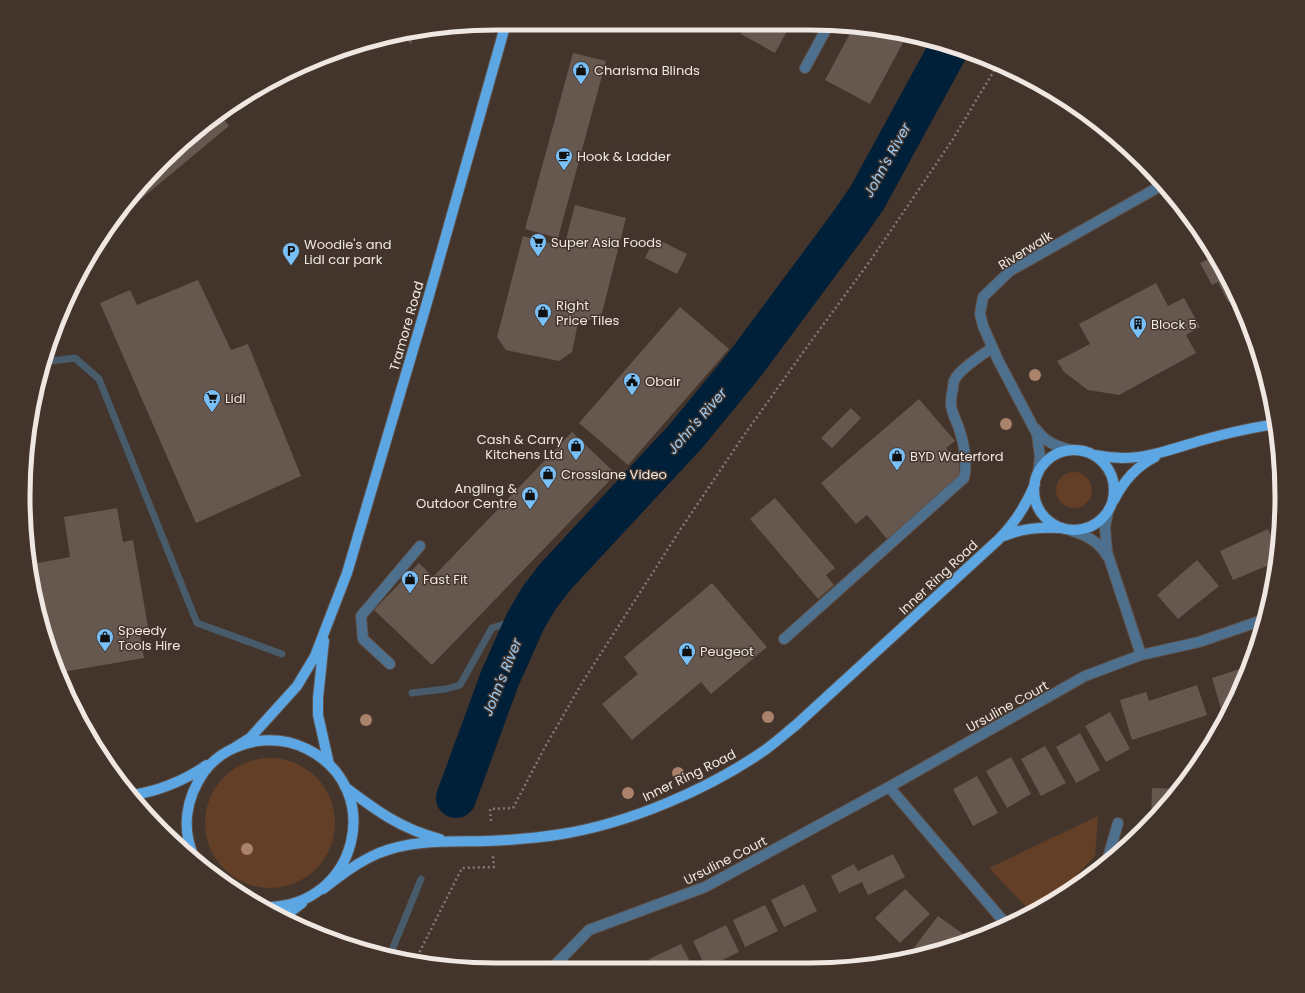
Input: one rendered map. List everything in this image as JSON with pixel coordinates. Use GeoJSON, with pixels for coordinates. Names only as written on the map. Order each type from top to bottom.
{"type":"FeatureCollection","features":[{"type":"Feature","properties":{"kind":"main road","name":"Tramore Road"},"geometry":{"type":"LineString","coordinates":[[234,748],[250,738],[297,686],[325,633],[347,574],[424,314],[504,30]]}},
{"type":"Feature","properties":{"kind":"main road"},"geometry":{"type":"LineString","coordinates":[[1162,453],[1147,461],[1135,472],[1121,489],[1102,520],[1094,526],[1083,530],[1072,531],[1061,528],[1051,523],[1043,516],[1037,506],[1034,495],[1034,484],[1038,474],[1044,464],[1052,457],[1062,452],[1072,450],[1125,458],[1139,457],[1162,453],[1230,432],[1269,425]]}},
{"type":"Feature","properties":{"kind":"main road"},"geometry":{"type":"LineString","coordinates":[[1091,454],[1100,459],[1111,475],[1114,484],[1114,494],[1110,508]]}},
{"type":"Feature","properties":{"kind":"main road","name":"Inner Ring Road"},"geometry":{"type":"LineString","coordinates":[[323,888],[352,868],[379,854],[417,843],[492,841],[532,838],[591,828],[639,813],[667,802],[736,768],[765,750],[807,716],[998,540],[1020,514],[1027,503],[1034,484]]}},
{"type":"Feature","properties":{"kind":"main road","name":"Inner Ring Road"},"geometry":{"type":"LineString","coordinates":[[998,540],[1016,532],[1034,528],[1061,528]]}},
{"type":"Feature","properties":{"kind":"main road","name":"Tramore Road"},"geometry":{"type":"LineString","coordinates":[[325,633],[318,698],[318,715],[320,730],[329,764]]}},
{"type":"Feature","properties":{"kind":"main road"},"geometry":{"type":"LineString","coordinates":[[138,794],[157,790],[172,784],[193,773],[219,756],[250,742],[267,740],[284,741],[301,746],[316,753],[329,764],[345,787],[351,802],[353,834],[350,849],[343,864],[334,877],[323,888],[288,914]]}},
{"type":"Feature","properties":{"kind":"main road"},"geometry":{"type":"LineString","coordinates":[[190,848],[186,832],[186,815],[190,798],[197,782],[207,768],[219,756]]}},
{"type":"Feature","properties":{"kind":"main road"},"geometry":{"type":"LineString","coordinates":[[345,787],[380,812],[408,829],[436,838],[454,841]]}},
{"type":"Feature","properties":{"kind":"main road"},"geometry":{"type":"LineString","coordinates":[[275,907],[295,903],[310,897]]}},
{"type":"Feature","properties":{"kind":"street"},"geometry":{"type":"LineString","coordinates":[[805,68],[825,31]]}},
{"type":"Feature","properties":{"kind":"street","name":"Riverwalk"},"geometry":{"type":"LineString","coordinates":[[1032,424],[992,348],[983,326],[980,314],[983,297],[1010,272],[1158,188]]}},
{"type":"Feature","properties":{"kind":"street"},"geometry":{"type":"LineString","coordinates":[[784,639],[964,478],[966,468],[961,435],[951,408],[952,390],[955,379],[974,360],[992,348]]}},
{"type":"Feature","properties":{"kind":"street"},"geometry":{"type":"LineString","coordinates":[[1032,424],[1042,437],[1051,444],[1072,450]]}},
{"type":"Feature","properties":{"kind":"street"},"geometry":{"type":"LineString","coordinates":[[1032,424],[1037,434],[1040,449],[1038,474]]}},
{"type":"Feature","properties":{"kind":"street"},"geometry":{"type":"LineString","coordinates":[[1110,508],[1105,527],[1110,563]]}},
{"type":"Feature","properties":{"kind":"street"},"geometry":{"type":"LineString","coordinates":[[1072,531],[1086,537],[1098,545],[1105,553],[1110,563],[1141,655]]}},
{"type":"Feature","properties":{"kind":"street"},"geometry":{"type":"LineString","coordinates":[[390,664],[363,639],[361,616],[420,546]]}},
{"type":"Feature","properties":{"kind":"street","name":"Ursuline Court"},"geometry":{"type":"LineString","coordinates":[[557,963],[589,930],[705,887],[889,787],[1085,676],[1141,655],[1199,642],[1257,622]]}},
{"type":"Feature","properties":{"kind":"street"},"geometry":{"type":"LineString","coordinates":[[889,787],[1003,920]]}},
{"type":"Feature","properties":{"kind":"street"},"geometry":{"type":"LineString","coordinates":[[1109,852],[1118,823]]}},
{"type":"Feature","properties":{"kind":"path"},"geometry":{"type":"LineString","coordinates":[[490,822],[490,809],[513,808],[545,747],[582,683],[680,530],[751,425],[910,204],[953,139],[995,69]]}},
{"type":"Feature","properties":{"kind":"path"},"geometry":{"type":"LineString","coordinates":[[418,956],[462,868],[494,867],[493,853]]}},
{"type":"Feature","properties":{"kind":"shaded area"},"geometry":{"type":"Polygon","coordinates":[[[1078,472],[1087,477],[1091,483],[1091,497],[1087,503],[1078,508],[1070,508],[1061,503],[1057,497],[1056,486],[1061,477],[1067,473],[1078,472]]]}},
{"type":"Feature","properties":{"kind":"shaded area"},"geometry":{"type":"Polygon","coordinates":[[[276,758],[295,763],[316,777],[330,798],[334,810],[334,836],[330,848],[316,869],[295,883],[283,887],[264,888],[245,883],[224,869],[210,848],[206,836],[205,817],[210,798],[224,777],[245,763],[257,759],[276,758]]]}},
{"type":"Feature","properties":{"kind":"shaded area"},"geometry":{"type":"Polygon","coordinates":[[[1098,816],[1095,856],[1069,883],[1028,908],[989,868],[1098,816]]]}},
{"type":"Feature","properties":{"kind":"building"},"geometry":{"type":"Polygon","coordinates":[[[743,30],[788,30],[775,53],[741,34],[743,30]]]}},
{"type":"Feature","properties":{"kind":"building"},"geometry":{"type":"Polygon","coordinates":[[[851,32],[904,40],[870,104],[825,80],[851,32]]]}},
{"type":"Feature","properties":{"kind":"building"},"geometry":{"type":"Polygon","coordinates":[[[413,38],[411,44],[406,39],[413,38]]]}},
{"type":"Feature","properties":{"kind":"building"},"geometry":{"type":"Polygon","coordinates":[[[573,53],[606,61],[558,238],[525,229],[573,53]]]}},
{"type":"Feature","properties":{"kind":"building"},"geometry":{"type":"Polygon","coordinates":[[[223,119],[229,126],[130,208],[167,167],[213,126],[223,119]]]}},
{"type":"Feature","properties":{"kind":"building"},"geometry":{"type":"Polygon","coordinates":[[[575,205],[626,218],[602,313],[590,320],[579,318],[572,352],[559,361],[506,350],[497,337],[523,236],[564,247],[575,205]]]}},
{"type":"Feature","properties":{"kind":"building"},"geometry":{"type":"Polygon","coordinates":[[[655,238],[687,254],[677,274],[645,258],[655,238]]]}},
{"type":"Feature","properties":{"kind":"building"},"geometry":{"type":"Polygon","coordinates":[[[1210,258],[1231,300],[1228,302],[1218,282],[1212,285],[1200,263],[1210,258]]]}},
{"type":"Feature","properties":{"kind":"building","name":"Lidl"},"geometry":{"type":"Polygon","coordinates":[[[198,280],[231,350],[248,344],[301,476],[196,523],[100,303],[130,290],[137,305],[198,280]]]}},
{"type":"Feature","properties":{"kind":"building","name":"Block 5"},"geometry":{"type":"Polygon","coordinates":[[[1156,283],[1168,306],[1184,298],[1200,327],[1186,335],[1196,353],[1119,395],[1088,390],[1064,372],[1057,361],[1090,344],[1079,324],[1156,283]]]}},
{"type":"Feature","properties":{"kind":"building"},"geometry":{"type":"Polygon","coordinates":[[[680,307],[729,349],[628,465],[579,423],[680,307]]]}},
{"type":"Feature","properties":{"kind":"building","name":"BYD Waterford"},"geometry":{"type":"Polygon","coordinates":[[[919,399],[955,441],[946,448],[959,463],[959,478],[887,539],[867,515],[856,524],[821,483],[919,399]]]}},
{"type":"Feature","properties":{"kind":"building"},"geometry":{"type":"Polygon","coordinates":[[[851,408],[861,418],[832,448],[821,438],[851,408]]]}},
{"type":"Feature","properties":{"kind":"building"},"geometry":{"type":"Polygon","coordinates":[[[572,432],[616,474],[432,665],[374,610],[419,563],[433,577],[572,432]]]}},
{"type":"Feature","properties":{"kind":"building"},"geometry":{"type":"Polygon","coordinates":[[[775,498],[835,568],[826,575],[834,585],[818,599],[750,519],[775,498]]]}},
{"type":"Feature","properties":{"kind":"building"},"geometry":{"type":"Polygon","coordinates":[[[117,508],[123,542],[133,540],[149,633],[140,635],[144,658],[65,672],[46,617],[35,563],[70,557],[64,517],[117,508]]]}},
{"type":"Feature","properties":{"kind":"building"},"geometry":{"type":"Polygon","coordinates":[[[1268,529],[1273,539],[1270,565],[1233,580],[1220,551],[1268,529]]]}},
{"type":"Feature","properties":{"kind":"building"},"geometry":{"type":"Polygon","coordinates":[[[1197,560],[1219,586],[1178,619],[1157,595],[1197,560]]]}},
{"type":"Feature","properties":{"kind":"building","name":"Peugeot"},"geometry":{"type":"Polygon","coordinates":[[[712,583],[767,647],[711,694],[701,682],[632,740],[602,704],[638,674],[624,657],[712,583]]]}},
{"type":"Feature","properties":{"kind":"building"},"geometry":{"type":"Polygon","coordinates":[[[1241,668],[1224,708],[1221,709],[1212,678],[1241,668]]]}},
{"type":"Feature","properties":{"kind":"building"},"geometry":{"type":"Polygon","coordinates":[[[1197,685],[1207,715],[1132,740],[1120,700],[1146,692],[1149,701],[1197,685]]]}},
{"type":"Feature","properties":{"kind":"building"},"geometry":{"type":"Polygon","coordinates":[[[1110,712],[1130,749],[1106,762],[1085,726],[1110,712]]]}},
{"type":"Feature","properties":{"kind":"building"},"geometry":{"type":"Polygon","coordinates":[[[1080,733],[1100,770],[1076,783],[1056,747],[1080,733]]]}},
{"type":"Feature","properties":{"kind":"building"},"geometry":{"type":"Polygon","coordinates":[[[1045,746],[1066,783],[1041,796],[1021,759],[1045,746]]]}},
{"type":"Feature","properties":{"kind":"building"},"geometry":{"type":"Polygon","coordinates":[[[1011,757],[1031,794],[1007,808],[986,771],[1011,757]]]}},
{"type":"Feature","properties":{"kind":"building"},"geometry":{"type":"Polygon","coordinates":[[[977,776],[998,813],[973,826],[953,789],[977,776]]]}},
{"type":"Feature","properties":{"kind":"building"},"geometry":{"type":"Polygon","coordinates":[[[1152,788],[1172,789],[1159,804],[1151,812],[1152,788]]]}},
{"type":"Feature","properties":{"kind":"building"},"geometry":{"type":"Polygon","coordinates":[[[893,854],[905,877],[868,895],[862,882],[839,893],[831,876],[854,864],[858,871],[893,854]]]}},
{"type":"Feature","properties":{"kind":"building"},"geometry":{"type":"Polygon","coordinates":[[[804,884],[817,911],[784,927],[771,900],[804,884]]]}},
{"type":"Feature","properties":{"kind":"building"},"geometry":{"type":"Polygon","coordinates":[[[905,889],[930,914],[900,943],[875,918],[905,889]]]}},
{"type":"Feature","properties":{"kind":"building"},"geometry":{"type":"Polygon","coordinates":[[[765,905],[778,931],[745,947],[733,920],[765,905]]]}},
{"type":"Feature","properties":{"kind":"building"},"geometry":{"type":"Polygon","coordinates":[[[938,916],[965,935],[929,947],[915,950],[913,949],[938,916]]]}},
{"type":"Feature","properties":{"kind":"building"},"geometry":{"type":"Polygon","coordinates":[[[726,925],[739,952],[716,963],[704,963],[693,941],[726,925]]]}},
{"type":"Feature","properties":{"kind":"building"},"geometry":{"type":"Polygon","coordinates":[[[681,944],[690,963],[651,963],[649,959],[681,944]]]}},
{"type":"Feature","properties":{"kind":"waterway","name":"John's River"},"geometry":{"type":"LineString","coordinates":[[456,798],[500,678],[525,622],[539,598],[556,576],[686,436],[745,364],[867,198],[947,52]]}},
{"type":"Feature","properties":{"kind":"waterway"},"geometry":{"type":"LineString","coordinates":[[51,361],[75,358],[99,379],[197,623],[282,654]]}},
{"type":"Feature","properties":{"kind":"waterway"},"geometry":{"type":"LineString","coordinates":[[412,693],[446,689],[460,685],[492,628],[510,622],[525,622]]}},
{"type":"Feature","properties":{"kind":"waterway","name":"John's River"},"geometry":{"type":"LineString","coordinates":[[392,951],[421,879]]}},
{"type":"Feature","properties":{"kind":"place","name":"Charisma Blinds"},"geometry":{"type":"Point","coordinates":[581,85]}},
{"type":"Feature","properties":{"kind":"place","name":"Hook & Ladder"},"geometry":{"type":"Point","coordinates":[564,171]}},
{"type":"Feature","properties":{"kind":"place","name":"Super Asia Foods"},"geometry":{"type":"Point","coordinates":[538,257]}},
{"type":"Feature","properties":{"kind":"place","name":"Woodie's and Lidl car park"},"geometry":{"type":"Point","coordinates":[291,266]}},
{"type":"Feature","properties":{"kind":"place","name":"Right Price Tiles"},"geometry":{"type":"Point","coordinates":[543,327]}},
{"type":"Feature","properties":{"kind":"place","name":"Block 5"},"geometry":{"type":"Point","coordinates":[1138,339]}},
{"type":"Feature","properties":{"kind":"place","name":"Obair"},"geometry":{"type":"Point","coordinates":[632,396]}},
{"type":"Feature","properties":{"kind":"place","name":"Lidl"},"geometry":{"type":"Point","coordinates":[212,413]}},
{"type":"Feature","properties":{"kind":"place","name":"Cash & Carry Kitchens Ltd"},"geometry":{"type":"Point","coordinates":[576,461]}},
{"type":"Feature","properties":{"kind":"place","name":"BYD Waterford"},"geometry":{"type":"Point","coordinates":[897,471]}},
{"type":"Feature","properties":{"kind":"place","name":"Crosslane Video"},"geometry":{"type":"Point","coordinates":[548,489]}},
{"type":"Feature","properties":{"kind":"place","name":"Angling & Outdoor Centre"},"geometry":{"type":"Point","coordinates":[530,510]}},
{"type":"Feature","properties":{"kind":"place","name":"Fast Fit"},"geometry":{"type":"Point","coordinates":[410,594]}},
{"type":"Feature","properties":{"kind":"place","name":"Speedy Tools Hire"},"geometry":{"type":"Point","coordinates":[105,652]}},
{"type":"Feature","properties":{"kind":"place","name":"Peugeot"},"geometry":{"type":"Point","coordinates":[687,666]}}]}
